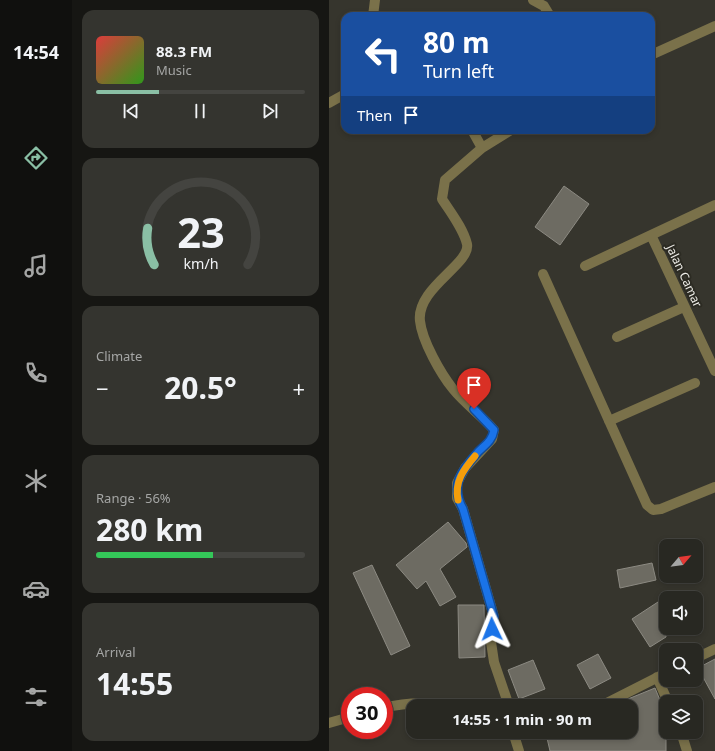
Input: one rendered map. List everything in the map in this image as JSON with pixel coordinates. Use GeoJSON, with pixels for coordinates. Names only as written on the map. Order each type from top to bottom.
{"type":"FeatureCollection","features":[{"type":"Feature","properties":{"kind":"street"},"geometry":{"type":"LineString","coordinates":[[374,12],[375,0]]}},
{"type":"Feature","properties":{"kind":"street"},"geometry":{"type":"LineString","coordinates":[[533,0],[544,6],[548,12]]}},
{"type":"Feature","properties":{"kind":"street"},"geometry":{"type":"LineString","coordinates":[[655,53],[715,26]]}},
{"type":"Feature","properties":{"kind":"street"},"geometry":{"type":"LineString","coordinates":[[329,103],[341,96]]}},
{"type":"Feature","properties":{"kind":"street"},"geometry":{"type":"LineString","coordinates":[[474,134],[482,148]]}},
{"type":"Feature","properties":{"kind":"street"},"geometry":{"type":"LineString","coordinates":[[505,134],[482,148],[445,180],[442,199],[459,225],[467,246],[464,257],[435,285],[424,302],[420,310],[420,322],[425,338],[453,390],[494,430],[492,439],[465,468],[457,483],[457,498],[463,509],[494,617],[491,642],[494,662],[507,699]]}},
{"type":"Feature","properties":{"kind":"street"},"geometry":{"type":"LineString","coordinates":[[585,266],[715,205]]}},
{"type":"Feature","properties":{"kind":"street","name":"Jalan Camar"},"geometry":{"type":"LineString","coordinates":[[651,235],[715,371]]}},
{"type":"Feature","properties":{"kind":"street"},"geometry":{"type":"LineString","coordinates":[[543,274],[647,505],[653,510],[661,509],[715,487]]}},
{"type":"Feature","properties":{"kind":"street"},"geometry":{"type":"LineString","coordinates":[[617,337],[684,307]]}},
{"type":"Feature","properties":{"kind":"street"},"geometry":{"type":"LineString","coordinates":[[609,421],[695,383]]}},
{"type":"Feature","properties":{"kind":"street"},"geometry":{"type":"LineString","coordinates":[[703,655],[715,649]]}},
{"type":"Feature","properties":{"kind":"street"},"geometry":{"type":"LineString","coordinates":[[615,699],[659,677]]}},
{"type":"Feature","properties":{"kind":"street"},"geometry":{"type":"LineString","coordinates":[[393,706],[406,703]]}},
{"type":"Feature","properties":{"kind":"street"},"geometry":{"type":"LineString","coordinates":[[329,723],[341,720]]}},
{"type":"Feature","properties":{"kind":"street"},"geometry":{"type":"LineString","coordinates":[[515,739],[519,751]]}},
{"type":"Feature","properties":{"kind":"street"},"geometry":{"type":"LineString","coordinates":[[683,739],[687,751]]}},
{"type":"Feature","properties":{"kind":"building"},"geometry":{"type":"Polygon","coordinates":[[[564,186],[589,204],[560,245],[535,227],[564,186]]]}},
{"type":"Feature","properties":{"kind":"building"},"geometry":{"type":"Polygon","coordinates":[[[448,522],[466,543],[467,547],[440,569],[456,597],[440,606],[426,581],[417,589],[396,565],[448,522]]]}},
{"type":"Feature","properties":{"kind":"building"},"geometry":{"type":"Polygon","coordinates":[[[652,563],[656,580],[620,588],[617,570],[652,563]]]}},
{"type":"Feature","properties":{"kind":"building"},"geometry":{"type":"Polygon","coordinates":[[[372,565],[410,646],[391,655],[353,573],[372,565]]]}},
{"type":"Feature","properties":{"kind":"building"},"geometry":{"type":"Polygon","coordinates":[[[658,602],[659,635],[666,635],[666,637],[650,647],[632,619],[658,602]]]}},
{"type":"Feature","properties":{"kind":"building"},"geometry":{"type":"Polygon","coordinates":[[[458,605],[484,605],[485,657],[459,658],[458,605]]]}},
{"type":"Feature","properties":{"kind":"building"},"geometry":{"type":"Polygon","coordinates":[[[598,654],[611,678],[590,689],[577,665],[598,654]]]}},
{"type":"Feature","properties":{"kind":"building"},"geometry":{"type":"Polygon","coordinates":[[[715,659],[715,699],[703,677],[703,665],[715,659]]]}},
{"type":"Feature","properties":{"kind":"building"},"geometry":{"type":"Polygon","coordinates":[[[533,660],[545,689],[519,699],[508,670],[533,660]]]}},
{"type":"Feature","properties":{"kind":"building"},"geometry":{"type":"Polygon","coordinates":[[[655,688],[659,698],[659,739],[666,739],[666,751],[550,751],[547,739],[638,739],[638,699],[628,699],[655,688]]]}},
{"type":"Feature","properties":{"kind":"slow traffic"},"geometry":{"type":"LineString","coordinates":[[458,500],[457,483],[465,468],[475,456]]}},
{"type":"Feature","properties":{"kind":"route"},"geometry":{"type":"LineString","coordinates":[[474,409],[494,430],[492,439],[479,451],[465,468],[457,483],[457,498],[463,509],[474,544],[494,617],[492,629]]}}]}
